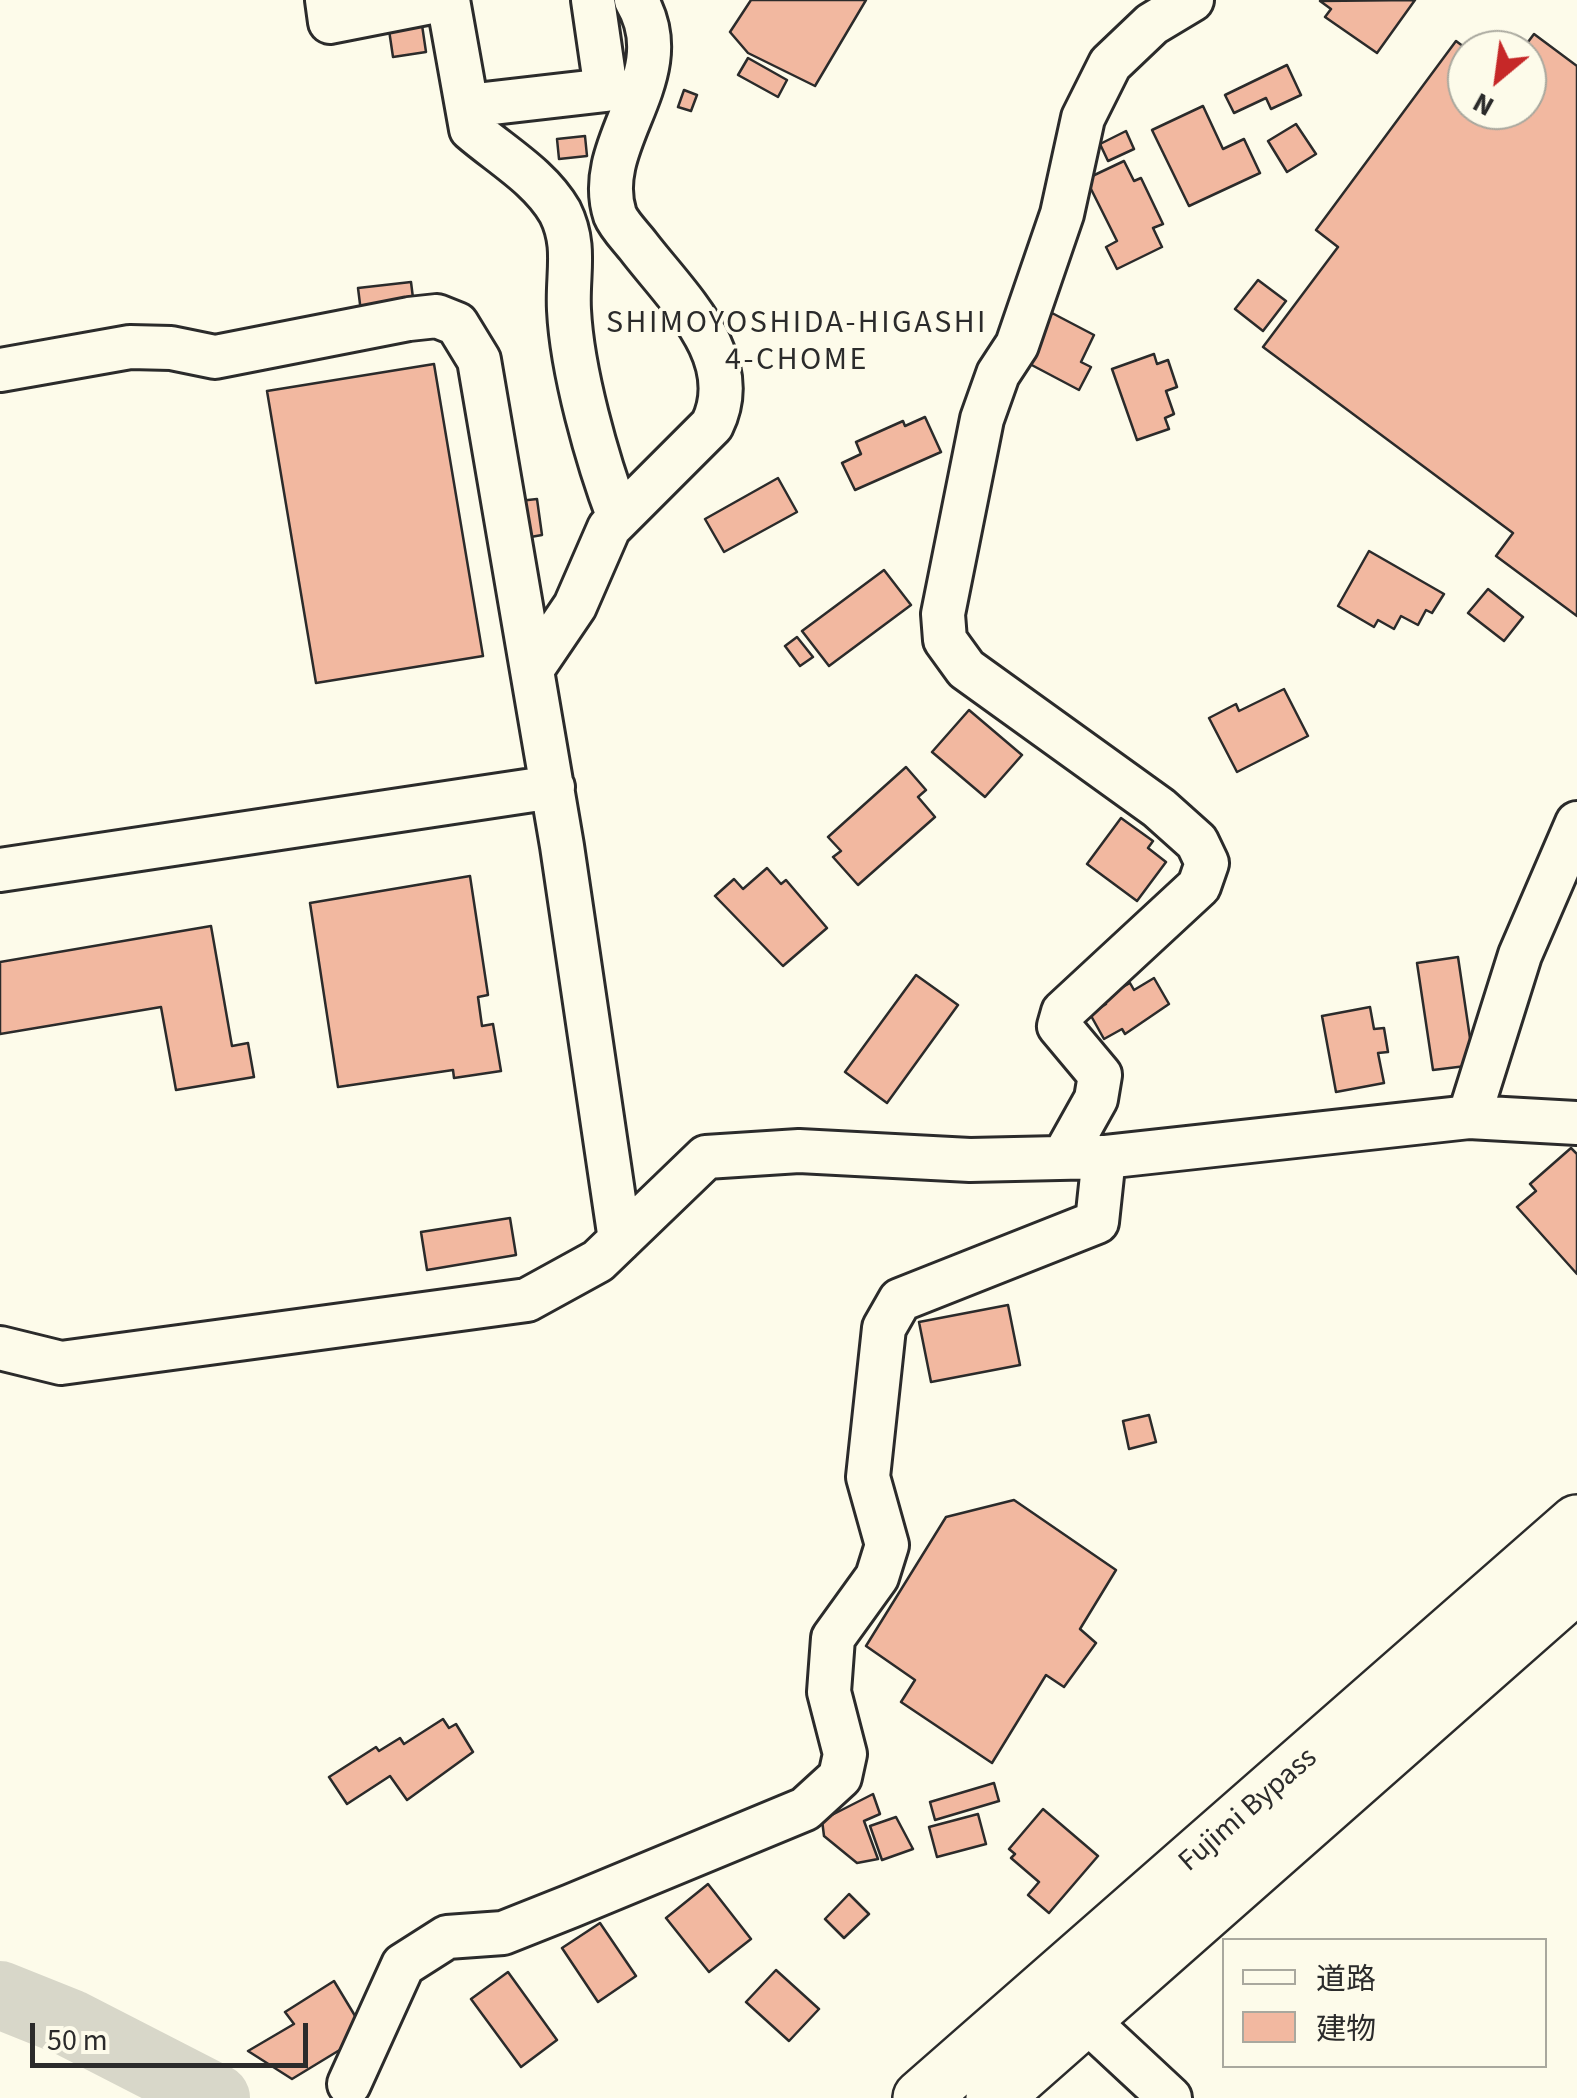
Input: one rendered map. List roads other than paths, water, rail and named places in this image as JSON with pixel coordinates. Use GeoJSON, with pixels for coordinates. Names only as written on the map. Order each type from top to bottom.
{"type":"FeatureCollection","features":[{"type":"Feature","properties":{"kind":"highway","name":"Fujimi Bypass"},"geometry":{"type":"LineString","coordinates":[[921,2098],[1577,1523]]}},
{"type":"Feature","properties":{"kind":"highway","name":"Fujimi Bypass"},"geometry":{"type":"LineString","coordinates":[[994,2098],[1577,1584]]}},
{"type":"Feature","properties":{"kind":"street"},"geometry":{"type":"LineString","coordinates":[[326,0],[330,22],[445,0],[471,129],[539,184],[566,226],[572,245],[569,311],[597,456],[618,518]]}},
{"type":"Feature","properties":{"kind":"street"},"geometry":{"type":"LineString","coordinates":[[467,106],[606,90],[593,0]]}},
{"type":"Feature","properties":{"kind":"street"},"geometry":{"type":"LineString","coordinates":[[533,668],[575,606],[592,562],[618,518],[712,425],[722,403],[720,361],[615,216],[613,180],[621,144],[651,65],[646,16],[636,0]]}},
{"type":"Feature","properties":{"kind":"street"},"geometry":{"type":"LineString","coordinates":[[349,2084],[403,1965],[447,1937],[504,1933],[571,1906],[805,1809],[840,1777],[845,1754],[829,1692],[833,1638],[877,1577],[887,1545],[868,1478],[884,1328],[900,1300],[1098,1222],[1084,1158],[1100,1075],[1059,1026],[1064,1012],[1199,886],[1207,863],[1197,842],[1159,808],[966,669],[945,640],[943,614],[982,419],[998,374],[1016,344],[1062,214],[1083,118],[1110,64],[1152,24],[1192,0]]}},
{"type":"Feature","properties":{"kind":"street"},"geometry":{"type":"LineString","coordinates":[[0,370],[130,347],[171,348],[215,357],[437,316],[457,324],[479,360],[553,786],[620,1240]]}},
{"type":"Feature","properties":{"kind":"street"},"geometry":{"type":"LineString","coordinates":[[0,870],[553,786]]}},
{"type":"Feature","properties":{"kind":"street"},"geometry":{"type":"LineString","coordinates":[[1469,1117],[1520,955],[1577,823]]}},
{"type":"Feature","properties":{"kind":"street"},"geometry":{"type":"LineString","coordinates":[[0,1348],[61,1364],[528,1300],[598,1261],[706,1156],[799,1151],[970,1160],[1084,1158],[1469,1117],[1577,1123]]}},
{"type":"Feature","properties":{"kind":"street"},"geometry":{"type":"LineString","coordinates":[[1084,2018],[1170,2098]]}},
{"type":"Feature","properties":{"kind":"waterway"},"geometry":{"type":"LineString","coordinates":[[0,1995],[70,2023],[216,2098]]}},
{"type":"Feature","properties":{"kind":"district","name":"SHIMOYOSHIDA-HIGASHI 4-CHOME"},"geometry":{"type":"Point","coordinates":[797,344]}}]}
